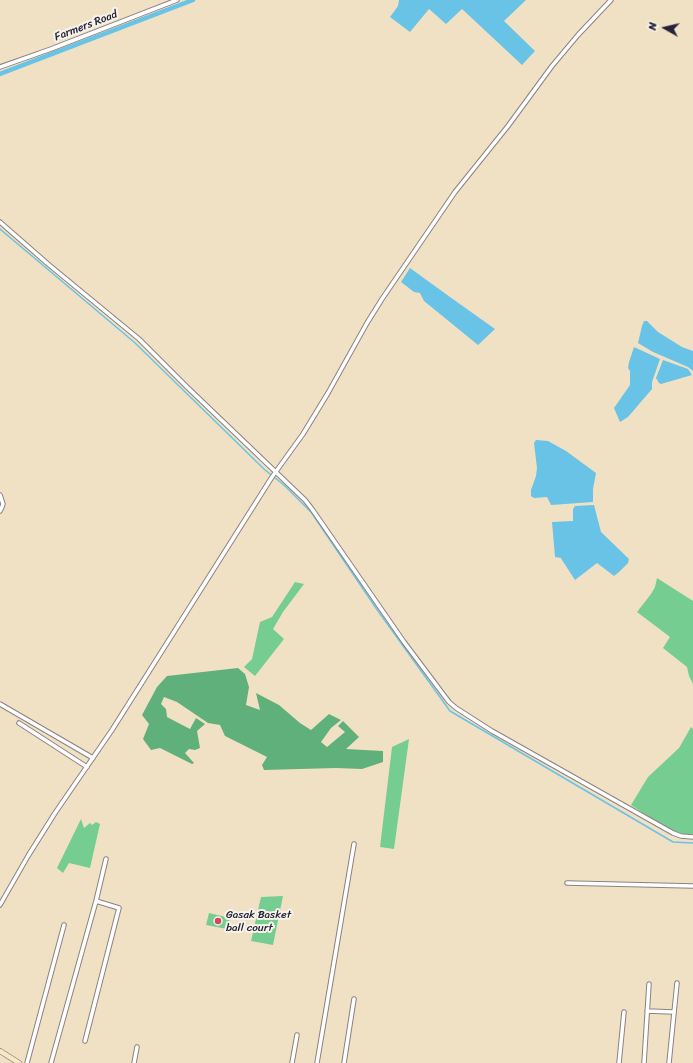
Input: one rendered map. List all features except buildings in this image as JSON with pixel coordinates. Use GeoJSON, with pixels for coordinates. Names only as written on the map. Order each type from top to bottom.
{"type":"FeatureCollection","features":[{"type":"Feature","properties":{"kind":"street","name":"Farmers Road"},"geometry":{"type":"LineString","coordinates":[[0,67],[177,0]]}},
{"type":"Feature","properties":{"kind":"street"},"geometry":{"type":"LineString","coordinates":[[0,905],[55,813],[93,758],[328,393],[382,299],[455,192],[504,132],[558,58],[611,0]]}},
{"type":"Feature","properties":{"kind":"street"},"geometry":{"type":"LineString","coordinates":[[0,222],[48,264],[139,339],[274,475],[305,500],[404,642],[448,702],[492,731],[673,833],[681,836],[693,837]]}},
{"type":"Feature","properties":{"kind":"street"},"geometry":{"type":"LineString","coordinates":[[0,496],[3,504],[0,511]]}},
{"type":"Feature","properties":{"kind":"street"},"geometry":{"type":"LineString","coordinates":[[0,704],[93,758]]}},
{"type":"Feature","properties":{"kind":"street"},"geometry":{"type":"LineString","coordinates":[[19,723],[87,767]]}},
{"type":"Feature","properties":{"kind":"street"},"geometry":{"type":"LineString","coordinates":[[317,1063],[354,844]]}},
{"type":"Feature","properties":{"kind":"street"},"geometry":{"type":"LineString","coordinates":[[51,1063],[106,860]]}},
{"type":"Feature","properties":{"kind":"street"},"geometry":{"type":"LineString","coordinates":[[567,883],[693,886]]}},
{"type":"Feature","properties":{"kind":"street"},"geometry":{"type":"LineString","coordinates":[[85,1041],[119,908],[96,900]]}},
{"type":"Feature","properties":{"kind":"street"},"geometry":{"type":"LineString","coordinates":[[27,1063],[64,924]]}},
{"type":"Feature","properties":{"kind":"street"},"geometry":{"type":"LineString","coordinates":[[669,1063],[677,983]]}},
{"type":"Feature","properties":{"kind":"street"},"geometry":{"type":"LineString","coordinates":[[644,1063],[649,984]]}},
{"type":"Feature","properties":{"kind":"street"},"geometry":{"type":"LineString","coordinates":[[344,1063],[354,999]]}},
{"type":"Feature","properties":{"kind":"street"},"geometry":{"type":"LineString","coordinates":[[647,1011],[674,1012]]}},
{"type":"Feature","properties":{"kind":"street"},"geometry":{"type":"LineString","coordinates":[[619,1063],[624,1012]]}},
{"type":"Feature","properties":{"kind":"street"},"geometry":{"type":"LineString","coordinates":[[292,1063],[297,1035]]}},
{"type":"Feature","properties":{"kind":"street"},"geometry":{"type":"LineString","coordinates":[[134,1063],[137,1047]]}},
{"type":"Feature","properties":{"kind":"street"},"geometry":{"type":"LineString","coordinates":[[0,1051],[17,1063]]}},
{"type":"Feature","properties":{"kind":"green space"},"geometry":{"type":"Polygon","coordinates":[[[657,578],[693,601],[693,684],[687,667],[663,648],[670,637],[637,612],[651,594],[655,587],[657,578]]]}},
{"type":"Feature","properties":{"kind":"green space"},"geometry":{"type":"Polygon","coordinates":[[[295,582],[304,584],[283,612],[273,629],[284,639],[255,676],[244,667],[252,659],[260,622],[272,617],[295,582]]]}},
{"type":"Feature","properties":{"kind":"green space"},"geometry":{"type":"Polygon","coordinates":[[[238,668],[245,674],[249,687],[246,705],[260,710],[256,693],[279,705],[300,723],[311,730],[329,714],[341,720],[331,728],[321,742],[327,747],[345,732],[338,726],[343,721],[359,737],[346,749],[383,751],[383,762],[362,769],[336,768],[264,770],[262,765],[267,757],[225,736],[220,725],[208,723],[177,702],[164,697],[161,704],[166,709],[167,717],[190,729],[196,718],[205,724],[197,731],[200,748],[195,750],[189,749],[185,753],[194,763],[192,764],[160,748],[151,750],[143,739],[149,724],[142,715],[157,687],[167,676],[238,668]]]}},
{"type":"Feature","properties":{"kind":"green space"},"geometry":{"type":"Polygon","coordinates":[[[691,727],[693,729],[693,834],[684,834],[676,832],[660,824],[631,805],[648,777],[679,748],[691,727]]]}},
{"type":"Feature","properties":{"kind":"green space"},"geometry":{"type":"Polygon","coordinates":[[[409,739],[394,849],[380,847],[392,747],[409,739]]]}},
{"type":"Feature","properties":{"kind":"green space"},"geometry":{"type":"Polygon","coordinates":[[[81,819],[84,828],[90,823],[92,825],[96,822],[100,824],[90,868],[69,863],[63,873],[57,868],[81,819]]]}},
{"type":"Feature","properties":{"kind":"green space"},"geometry":{"type":"Polygon","coordinates":[[[283,896],[273,945],[251,941],[261,897],[283,896]]]}},
{"type":"Feature","properties":{"kind":"green space","name":"Gasak Basket ball court"},"geometry":{"type":"Polygon","coordinates":[[[209,913],[230,918],[227,929],[206,925],[209,913]]]}},
{"type":"Feature","properties":{"kind":"water"},"geometry":{"type":"Polygon","coordinates":[[[399,0],[526,0],[504,21],[535,51],[522,65],[462,9],[446,24],[429,9],[410,32],[390,17],[398,6],[399,0]]]}},
{"type":"Feature","properties":{"kind":"water"},"geometry":{"type":"Polygon","coordinates":[[[410,268],[495,329],[478,345],[424,301],[420,293],[414,292],[401,282],[410,268]]]}},
{"type":"Feature","properties":{"kind":"water"},"geometry":{"type":"Polygon","coordinates":[[[644,321],[647,321],[658,332],[682,347],[693,351],[693,371],[688,367],[653,352],[638,343],[644,321]]]}},
{"type":"Feature","properties":{"kind":"water"},"geometry":{"type":"Polygon","coordinates":[[[634,347],[660,359],[652,382],[652,389],[628,417],[620,422],[614,408],[630,385],[630,371],[628,368],[634,347]]]}},
{"type":"Feature","properties":{"kind":"water"},"geometry":{"type":"Polygon","coordinates":[[[663,360],[688,369],[692,375],[661,384],[659,383],[656,378],[663,360]]]}},
{"type":"Feature","properties":{"kind":"water"},"geometry":{"type":"Polygon","coordinates":[[[536,440],[548,441],[566,451],[596,473],[593,489],[593,502],[551,505],[547,497],[534,498],[531,496],[531,490],[537,468],[534,443],[536,440]]]}},
{"type":"Feature","properties":{"kind":"water"},"geometry":{"type":"Polygon","coordinates":[[[594,505],[601,532],[629,559],[628,563],[614,576],[597,563],[575,580],[561,558],[555,557],[552,522],[573,521],[573,509],[575,506],[594,505]]]}},
{"type":"Feature","properties":{"kind":"waterway"},"geometry":{"type":"LineString","coordinates":[[0,74],[193,0]]}},
{"type":"Feature","properties":{"kind":"waterway"},"geometry":{"type":"LineString","coordinates":[[0,229],[134,342],[265,470],[284,485],[311,512],[378,611],[450,711],[673,842],[693,843]]}},
{"type":"Feature","properties":{"kind":"place","name":"Gasak Basket ball court"},"geometry":{"type":"Point","coordinates":[218,921]}}]}
